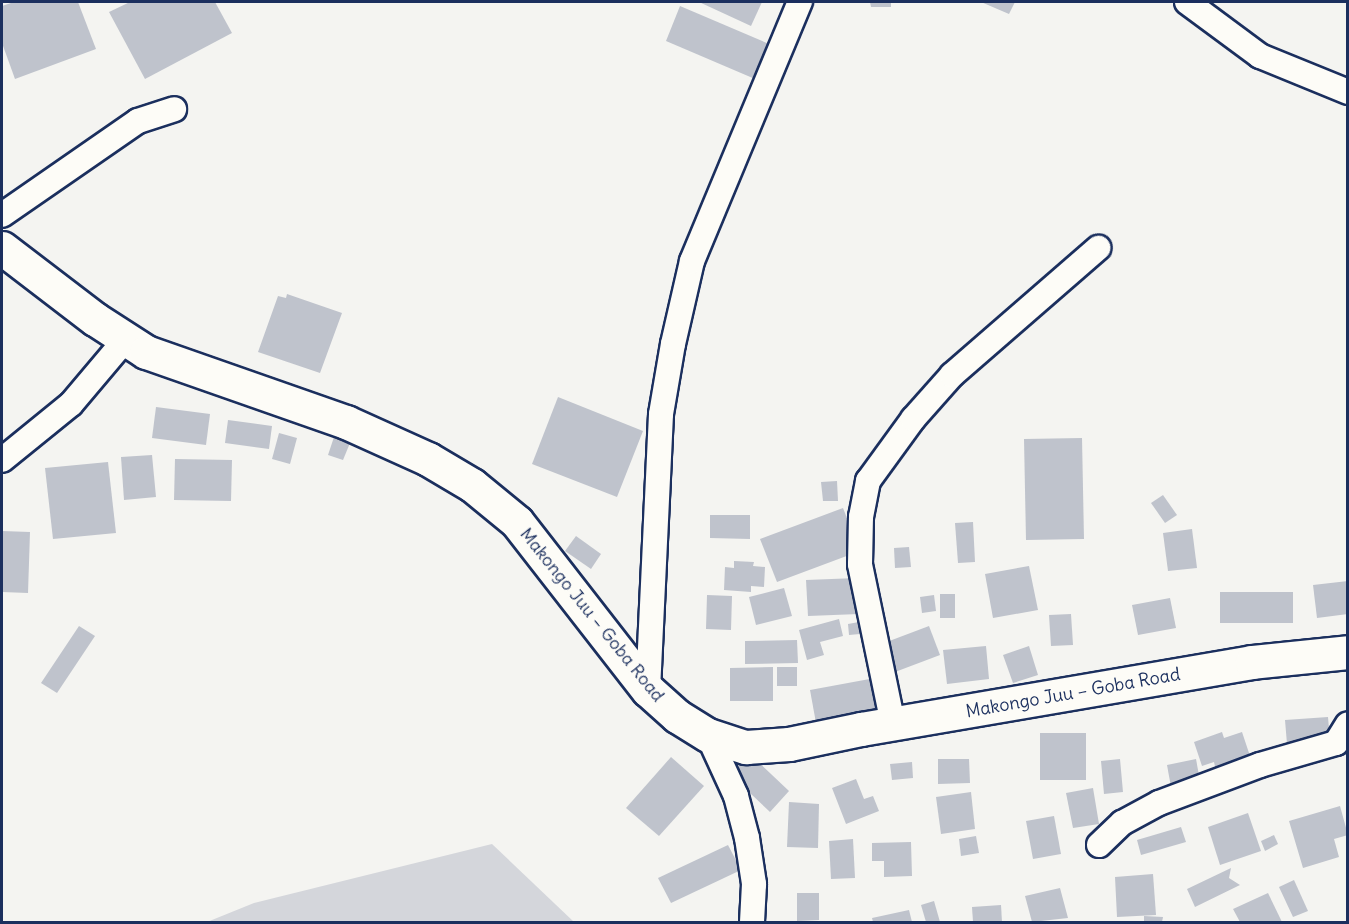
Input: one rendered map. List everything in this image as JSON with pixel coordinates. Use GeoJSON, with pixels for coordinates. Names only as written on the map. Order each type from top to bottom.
{"type":"FeatureCollection","features":[{"type":"Feature","properties":{"kind":"street"},"geometry":{"type":"LineString","coordinates":[[648,690],[661,414],[673,344],[692,261],[800,2]]}},
{"type":"Feature","properties":{"kind":"street"},"geometry":{"type":"LineString","coordinates":[[1187,2],[1260,56],[1347,92]]}},
{"type":"Feature","properties":{"kind":"street"},"geometry":{"type":"LineString","coordinates":[[2,215],[138,121],[174,109]]}},
{"type":"Feature","properties":{"kind":"street","name":"Makongo Juu – Goba Road"},"geometry":{"type":"LineString","coordinates":[[2,248],[146,352],[346,422],[428,459],[472,485],[517,522],[648,690],[677,716],[708,735],[746,747],[789,744],[1252,662],[1347,652]]}},
{"type":"Feature","properties":{"kind":"street"},"geometry":{"type":"LineString","coordinates":[[893,724],[860,564],[861,517],[868,481],[913,419],[952,375],[1098,248]]}},
{"type":"Feature","properties":{"kind":"street"},"geometry":{"type":"LineString","coordinates":[[2,460],[71,404],[126,339]]}},
{"type":"Feature","properties":{"kind":"street"},"geometry":{"type":"LineString","coordinates":[[1099,845],[1122,822],[1159,803],[1260,765],[1336,744],[1347,724]]}},
{"type":"Feature","properties":{"kind":"street"},"geometry":{"type":"LineString","coordinates":[[708,735],[736,796],[747,838],[754,884],[752,922]]}},
{"type":"Feature","properties":{"kind":"shaded area"},"geometry":{"type":"Polygon","coordinates":[[[492,844],[574,922],[207,922],[254,903],[492,844]]]}},
{"type":"Feature","properties":{"kind":"building"},"geometry":{"type":"Polygon","coordinates":[[[14,2],[78,2],[96,49],[15,79],[2,43],[2,6],[14,2]]]}},
{"type":"Feature","properties":{"kind":"building"},"geometry":{"type":"Polygon","coordinates":[[[130,2],[215,2],[232,33],[145,79],[109,12],[130,2]]]}},
{"type":"Feature","properties":{"kind":"building"},"geometry":{"type":"Polygon","coordinates":[[[699,2],[762,2],[751,26],[699,2]]]}},
{"type":"Feature","properties":{"kind":"building"},"geometry":{"type":"Polygon","coordinates":[[[870,2],[891,2],[891,7],[871,7],[870,2]]]}},
{"type":"Feature","properties":{"kind":"building"},"geometry":{"type":"Polygon","coordinates":[[[981,2],[1015,2],[1009,14],[981,2]]]}},
{"type":"Feature","properties":{"kind":"building"},"geometry":{"type":"Polygon","coordinates":[[[680,6],[769,44],[755,79],[666,41],[680,6]]]}},
{"type":"Feature","properties":{"kind":"building"},"geometry":{"type":"Polygon","coordinates":[[[287,294],[342,313],[320,373],[258,352],[278,296],[286,298],[287,294]]]}},
{"type":"Feature","properties":{"kind":"building"},"geometry":{"type":"Polygon","coordinates":[[[558,397],[643,431],[617,497],[532,464],[558,397]]]}},
{"type":"Feature","properties":{"kind":"building"},"geometry":{"type":"Polygon","coordinates":[[[156,407],[210,414],[206,445],[152,438],[156,407]]]}},
{"type":"Feature","properties":{"kind":"building"},"geometry":{"type":"Polygon","coordinates":[[[228,420],[272,426],[269,449],[225,443],[228,420]]]}},
{"type":"Feature","properties":{"kind":"building"},"geometry":{"type":"Polygon","coordinates":[[[279,433],[297,438],[290,464],[272,459],[279,433]]]}},
{"type":"Feature","properties":{"kind":"building"},"geometry":{"type":"Polygon","coordinates":[[[334,437],[350,443],[343,460],[328,455],[334,437]]]}},
{"type":"Feature","properties":{"kind":"building"},"geometry":{"type":"Polygon","coordinates":[[[1082,438],[1084,539],[1026,540],[1024,439],[1082,438]]]}},
{"type":"Feature","properties":{"kind":"building"},"geometry":{"type":"Polygon","coordinates":[[[152,455],[156,497],[124,500],[121,457],[152,455]]]}},
{"type":"Feature","properties":{"kind":"building"},"geometry":{"type":"Polygon","coordinates":[[[175,459],[232,460],[231,501],[174,500],[175,459]]]}},
{"type":"Feature","properties":{"kind":"building"},"geometry":{"type":"Polygon","coordinates":[[[108,462],[116,533],[53,539],[45,468],[108,462]]]}},
{"type":"Feature","properties":{"kind":"building"},"geometry":{"type":"Polygon","coordinates":[[[837,481],[838,501],[823,501],[821,482],[837,481]]]}},
{"type":"Feature","properties":{"kind":"building"},"geometry":{"type":"Polygon","coordinates":[[[1163,495],[1177,515],[1165,523],[1151,503],[1163,495]]]}},
{"type":"Feature","properties":{"kind":"building"},"geometry":{"type":"Polygon","coordinates":[[[843,508],[860,551],[777,582],[760,539],[843,508]]]}},
{"type":"Feature","properties":{"kind":"building"},"geometry":{"type":"Polygon","coordinates":[[[710,515],[750,515],[750,539],[710,538],[710,515]]]}},
{"type":"Feature","properties":{"kind":"building"},"geometry":{"type":"Polygon","coordinates":[[[973,522],[975,562],[958,563],[955,523],[973,522]]]}},
{"type":"Feature","properties":{"kind":"building"},"geometry":{"type":"Polygon","coordinates":[[[1192,529],[1197,568],[1168,571],[1163,533],[1192,529]]]}},
{"type":"Feature","properties":{"kind":"building"},"geometry":{"type":"Polygon","coordinates":[[[2,531],[30,532],[28,593],[2,592],[2,531]]]}},
{"type":"Feature","properties":{"kind":"building"},"geometry":{"type":"Polygon","coordinates":[[[576,536],[601,554],[591,569],[565,551],[576,536]]]}},
{"type":"Feature","properties":{"kind":"building"},"geometry":{"type":"Polygon","coordinates":[[[909,547],[911,567],[895,568],[894,548],[909,547]]]}},
{"type":"Feature","properties":{"kind":"building"},"geometry":{"type":"Polygon","coordinates":[[[734,561],[754,562],[753,566],[765,567],[764,587],[751,586],[751,592],[724,590],[725,567],[734,568],[734,561]]]}},
{"type":"Feature","properties":{"kind":"building"},"geometry":{"type":"Polygon","coordinates":[[[1029,566],[1038,610],[993,618],[985,574],[1029,566]]]}},
{"type":"Feature","properties":{"kind":"building"},"geometry":{"type":"Polygon","coordinates":[[[857,578],[859,614],[808,616],[806,580],[857,578]]]}},
{"type":"Feature","properties":{"kind":"building"},"geometry":{"type":"Polygon","coordinates":[[[1348,581],[1348,614],[1317,618],[1313,585],[1348,581]]]}},
{"type":"Feature","properties":{"kind":"building"},"geometry":{"type":"Polygon","coordinates":[[[784,588],[792,616],[756,625],[749,597],[784,588]]]}},
{"type":"Feature","properties":{"kind":"building"},"geometry":{"type":"Polygon","coordinates":[[[1220,592],[1293,592],[1293,623],[1220,623],[1220,592]]]}},
{"type":"Feature","properties":{"kind":"building"},"geometry":{"type":"Polygon","coordinates":[[[940,594],[955,594],[955,618],[940,618],[940,594]]]}},
{"type":"Feature","properties":{"kind":"building"},"geometry":{"type":"Polygon","coordinates":[[[707,595],[732,596],[731,630],[706,629],[707,595]]]}},
{"type":"Feature","properties":{"kind":"building"},"geometry":{"type":"Polygon","coordinates":[[[934,595],[936,611],[922,613],[920,597],[934,595]]]}},
{"type":"Feature","properties":{"kind":"building"},"geometry":{"type":"Polygon","coordinates":[[[1170,598],[1176,628],[1138,635],[1132,605],[1170,598]]]}},
{"type":"Feature","properties":{"kind":"building"},"geometry":{"type":"Polygon","coordinates":[[[1071,614],[1073,645],[1051,646],[1049,615],[1071,614]]]}},
{"type":"Feature","properties":{"kind":"building"},"geometry":{"type":"Polygon","coordinates":[[[839,619],[843,636],[820,642],[824,655],[807,660],[799,630],[839,619]]]}},
{"type":"Feature","properties":{"kind":"building"},"geometry":{"type":"Polygon","coordinates":[[[859,622],[860,634],[849,635],[848,624],[859,622]]]}},
{"type":"Feature","properties":{"kind":"building"},"geometry":{"type":"Polygon","coordinates":[[[79,626],[95,636],[57,693],[41,683],[79,626]]]}},
{"type":"Feature","properties":{"kind":"building"},"geometry":{"type":"Polygon","coordinates":[[[929,626],[940,655],[895,672],[884,643],[929,626]]]}},
{"type":"Feature","properties":{"kind":"building"},"geometry":{"type":"Polygon","coordinates":[[[797,640],[798,663],[745,664],[745,641],[797,640]]]}},
{"type":"Feature","properties":{"kind":"building"},"geometry":{"type":"Polygon","coordinates":[[[986,646],[989,679],[947,684],[943,650],[986,646]]]}},
{"type":"Feature","properties":{"kind":"building"},"geometry":{"type":"Polygon","coordinates":[[[1029,646],[1038,675],[1013,683],[1003,655],[1029,646]]]}},
{"type":"Feature","properties":{"kind":"building"},"geometry":{"type":"Polygon","coordinates":[[[773,667],[773,701],[730,701],[730,668],[773,667]]]}},
{"type":"Feature","properties":{"kind":"building"},"geometry":{"type":"Polygon","coordinates":[[[777,667],[797,667],[797,686],[777,686],[777,667]]]}},
{"type":"Feature","properties":{"kind":"building"},"geometry":{"type":"Polygon","coordinates":[[[875,678],[881,711],[816,723],[810,690],[875,678]]]}},
{"type":"Feature","properties":{"kind":"building"},"geometry":{"type":"Polygon","coordinates":[[[1328,717],[1330,741],[1287,744],[1285,720],[1328,717]]]}},
{"type":"Feature","properties":{"kind":"building"},"geometry":{"type":"Polygon","coordinates":[[[1222,732],[1224,738],[1242,732],[1251,759],[1216,771],[1214,762],[1202,766],[1194,742],[1222,732]]]}},
{"type":"Feature","properties":{"kind":"building"},"geometry":{"type":"Polygon","coordinates":[[[1040,733],[1086,733],[1086,780],[1040,780],[1040,733]]]}},
{"type":"Feature","properties":{"kind":"building"},"geometry":{"type":"Polygon","coordinates":[[[750,754],[789,791],[770,812],[731,775],[750,754]]]}},
{"type":"Feature","properties":{"kind":"building"},"geometry":{"type":"Polygon","coordinates":[[[671,757],[704,786],[659,836],[626,808],[671,757]]]}},
{"type":"Feature","properties":{"kind":"building"},"geometry":{"type":"Polygon","coordinates":[[[938,759],[969,759],[970,783],[938,784],[938,759]]]}},
{"type":"Feature","properties":{"kind":"building"},"geometry":{"type":"Polygon","coordinates":[[[1120,759],[1123,792],[1104,794],[1101,761],[1120,759]]]}},
{"type":"Feature","properties":{"kind":"building"},"geometry":{"type":"Polygon","coordinates":[[[1196,759],[1200,781],[1171,787],[1167,765],[1196,759]]]}},
{"type":"Feature","properties":{"kind":"building"},"geometry":{"type":"Polygon","coordinates":[[[912,762],[913,778],[892,780],[890,764],[912,762]]]}},
{"type":"Feature","properties":{"kind":"building"},"geometry":{"type":"Polygon","coordinates":[[[856,779],[864,799],[873,796],[879,811],[846,824],[832,788],[856,779]]]}},
{"type":"Feature","properties":{"kind":"building"},"geometry":{"type":"Polygon","coordinates":[[[1093,788],[1099,824],[1073,828],[1066,793],[1093,788]]]}},
{"type":"Feature","properties":{"kind":"building"},"geometry":{"type":"Polygon","coordinates":[[[971,792],[975,829],[941,834],[936,797],[971,792]]]}},
{"type":"Feature","properties":{"kind":"building"},"geometry":{"type":"Polygon","coordinates":[[[789,802],[819,804],[818,848],[787,847],[789,802]]]}},
{"type":"Feature","properties":{"kind":"building"},"geometry":{"type":"Polygon","coordinates":[[[1340,806],[1348,835],[1334,839],[1339,857],[1303,868],[1289,821],[1340,806]]]}},
{"type":"Feature","properties":{"kind":"building"},"geometry":{"type":"Polygon","coordinates":[[[1248,813],[1261,851],[1220,865],[1208,827],[1248,813]]]}},
{"type":"Feature","properties":{"kind":"building"},"geometry":{"type":"Polygon","coordinates":[[[1054,816],[1061,854],[1033,859],[1026,821],[1054,816]]]}},
{"type":"Feature","properties":{"kind":"building"},"geometry":{"type":"Polygon","coordinates":[[[1181,827],[1186,842],[1141,855],[1137,840],[1181,827]]]}},
{"type":"Feature","properties":{"kind":"building"},"geometry":{"type":"Polygon","coordinates":[[[1274,835],[1278,844],[1265,851],[1261,841],[1274,835]]]}},
{"type":"Feature","properties":{"kind":"building"},"geometry":{"type":"Polygon","coordinates":[[[976,836],[979,853],[961,856],[959,839],[976,836]]]}},
{"type":"Feature","properties":{"kind":"building"},"geometry":{"type":"Polygon","coordinates":[[[853,839],[855,878],[831,879],[829,841],[853,839]]]}},
{"type":"Feature","properties":{"kind":"building"},"geometry":{"type":"Polygon","coordinates":[[[911,842],[912,876],[884,877],[884,861],[872,861],[872,843],[911,842]]]}},
{"type":"Feature","properties":{"kind":"building"},"geometry":{"type":"Polygon","coordinates":[[[728,845],[741,870],[671,903],[658,878],[728,845]]]}},
{"type":"Feature","properties":{"kind":"building"},"geometry":{"type":"Polygon","coordinates":[[[1231,868],[1229,878],[1240,885],[1195,907],[1187,889],[1231,868]]]}},
{"type":"Feature","properties":{"kind":"building"},"geometry":{"type":"Polygon","coordinates":[[[1153,874],[1156,915],[1117,917],[1115,877],[1153,874]]]}},
{"type":"Feature","properties":{"kind":"building"},"geometry":{"type":"Polygon","coordinates":[[[1294,880],[1308,911],[1293,917],[1279,887],[1294,880]]]}},
{"type":"Feature","properties":{"kind":"building"},"geometry":{"type":"Polygon","coordinates":[[[1060,888],[1068,918],[1032,922],[1025,896],[1060,888]]]}},
{"type":"Feature","properties":{"kind":"building"},"geometry":{"type":"Polygon","coordinates":[[[797,893],[819,893],[819,920],[797,921],[797,893]]]}},
{"type":"Feature","properties":{"kind":"building"},"geometry":{"type":"Polygon","coordinates":[[[1268,893],[1282,922],[1240,922],[1233,909],[1268,893]]]}},
{"type":"Feature","properties":{"kind":"building"},"geometry":{"type":"Polygon","coordinates":[[[934,901],[940,922],[926,922],[921,905],[934,901]]]}},
{"type":"Feature","properties":{"kind":"building"},"geometry":{"type":"Polygon","coordinates":[[[1001,905],[1002,922],[973,922],[972,907],[1001,905]]]}},
{"type":"Feature","properties":{"kind":"building"},"geometry":{"type":"Polygon","coordinates":[[[909,910],[912,922],[873,922],[872,918],[909,910]]]}},
{"type":"Feature","properties":{"kind":"building"},"geometry":{"type":"Polygon","coordinates":[[[1144,916],[1163,917],[1162,922],[1144,922],[1144,916]]]}}]}
